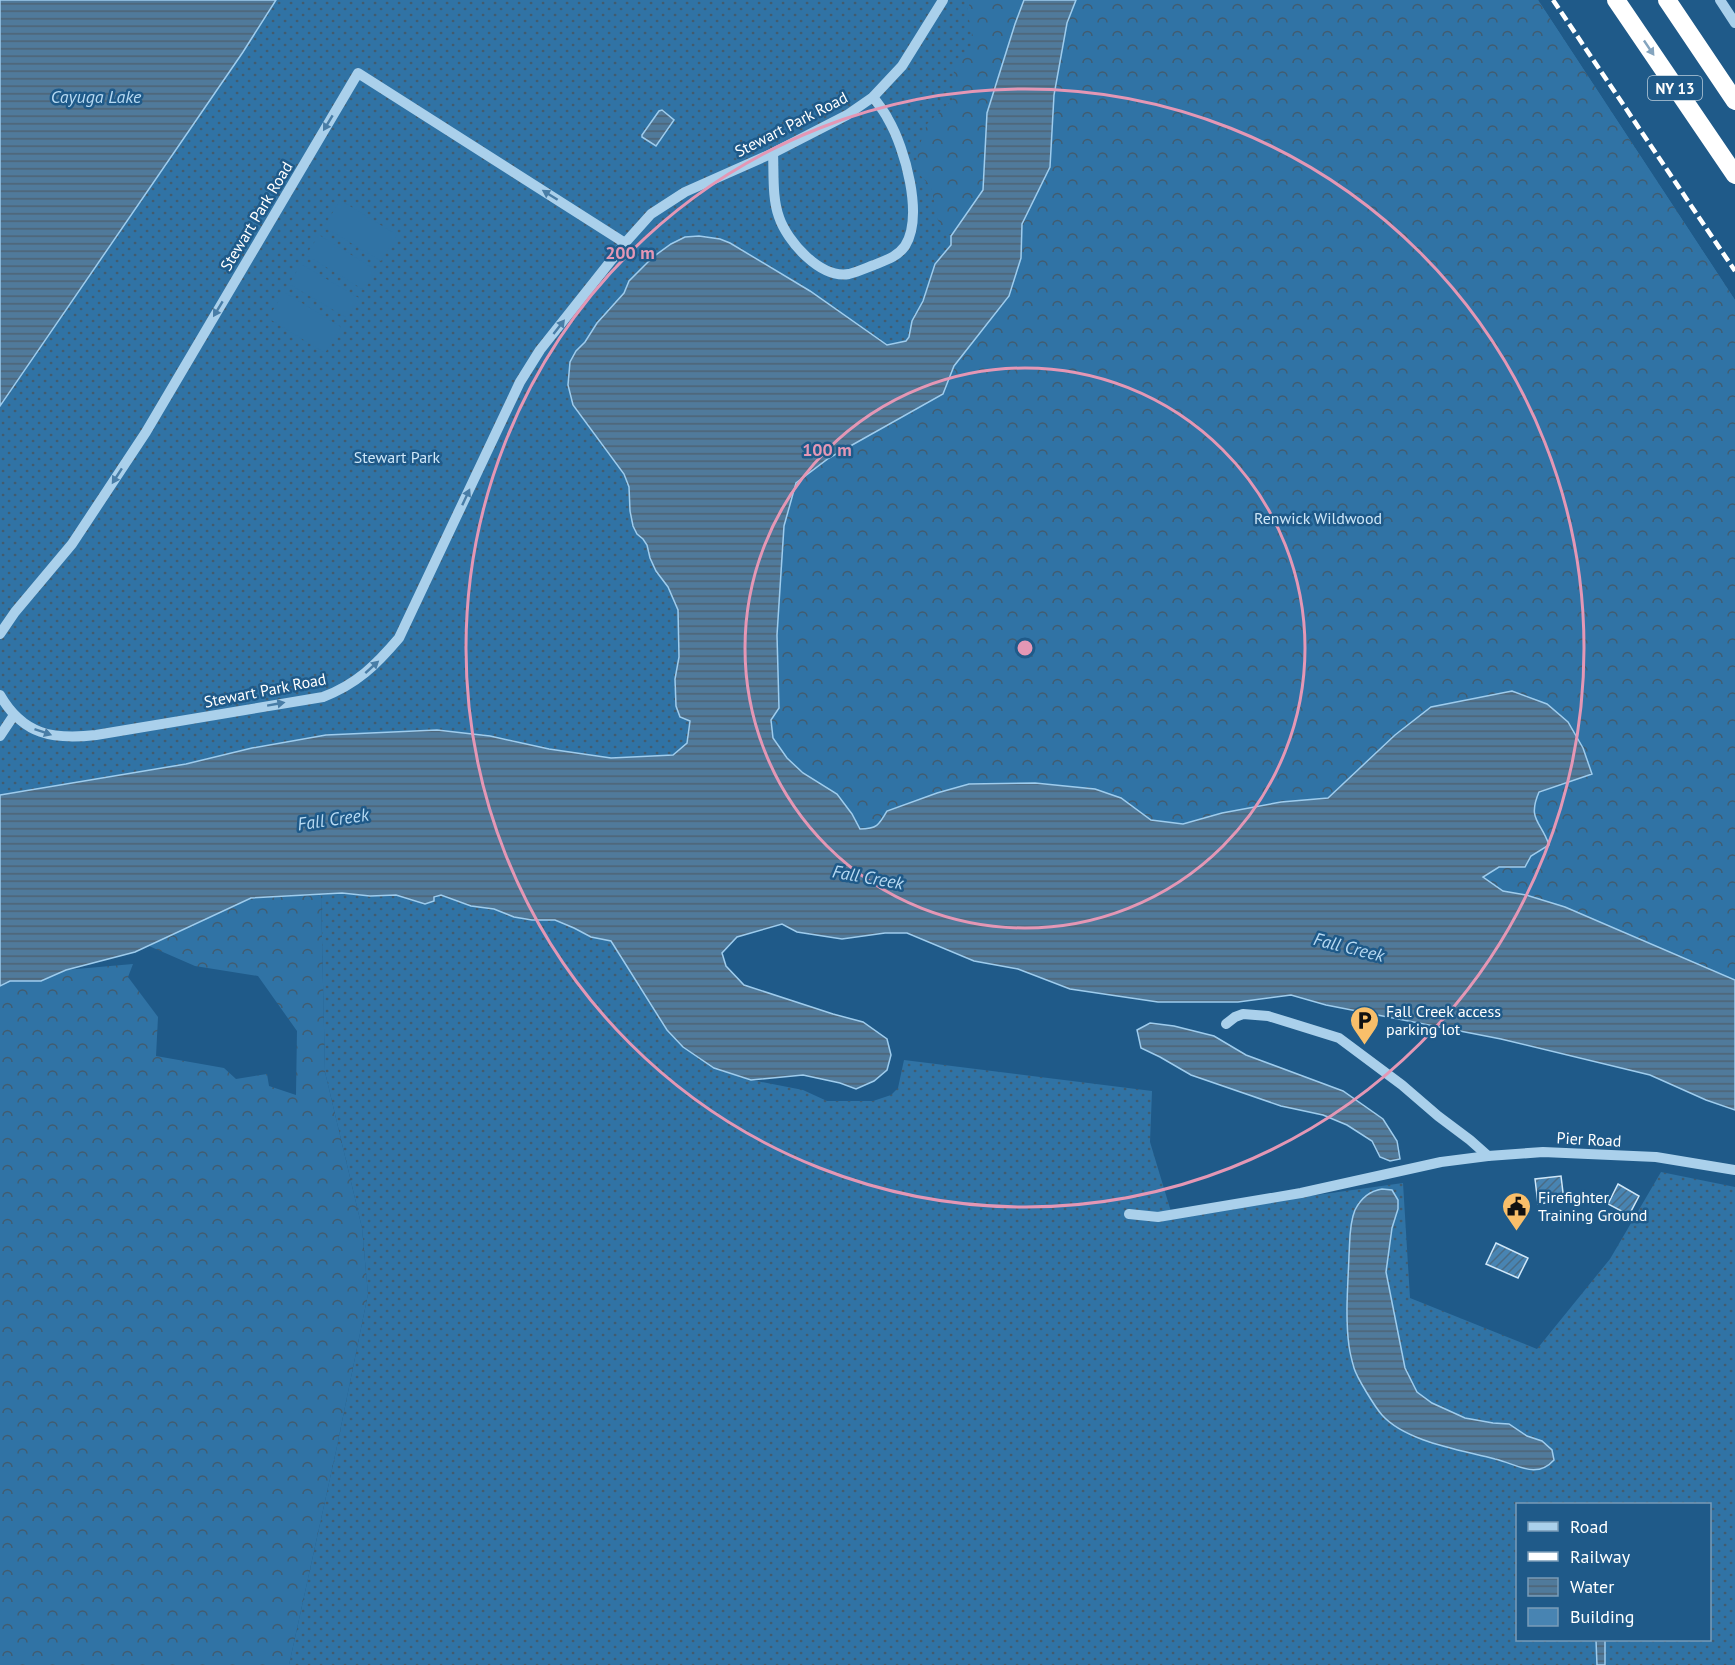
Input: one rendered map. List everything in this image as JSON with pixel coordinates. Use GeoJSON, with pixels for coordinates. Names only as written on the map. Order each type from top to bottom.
{"type":"FeatureCollection","features":[{"type":"Feature","properties":{"kind":"highway","name":"NY 13"},"geometry":{"type":"LineString","coordinates":[[1616,0],[1735,175]]}},
{"type":"Feature","properties":{"kind":"highway","name":"NY 13"},"geometry":{"type":"LineString","coordinates":[[1667,0],[1735,101]]}},
{"type":"Feature","properties":{"kind":"street","name":"Stewart Park Road"},"geometry":{"type":"LineString","coordinates":[[0,695],[22,723],[46,733],[75,737],[323,697],[342,690],[362,676],[399,638],[520,382],[540,350],[625,243],[651,214],[685,192],[773,153],[847,115],[873,97],[902,66],[943,0]]}},
{"type":"Feature","properties":{"kind":"street"},"geometry":{"type":"LineString","coordinates":[[1720,0],[1735,23]]}},
{"type":"Feature","properties":{"kind":"street","name":"Stewart Park Road"},"geometry":{"type":"LineString","coordinates":[[0,634],[15,612],[72,544],[135,449],[358,73],[625,243]]}},
{"type":"Feature","properties":{"kind":"street"},"geometry":{"type":"LineString","coordinates":[[773,153],[778,216],[798,248],[813,262],[828,271],[847,274],[893,258],[904,246],[912,229],[910,179],[895,133],[888,118],[873,97]]}},
{"type":"Feature","properties":{"kind":"street"},"geometry":{"type":"LineString","coordinates":[[0,736],[14,715]]}},
{"type":"Feature","properties":{"kind":"street"},"geometry":{"type":"LineString","coordinates":[[1226,1024],[1243,1014],[1268,1016],[1339,1038],[1394,1079],[1488,1156]]}},
{"type":"Feature","properties":{"kind":"street","name":"Pier Road"},"geometry":{"type":"LineString","coordinates":[[1129,1214],[1158,1217],[1300,1193],[1441,1162],[1543,1152],[1656,1157],[1735,1170]]}},
{"type":"Feature","properties":{"kind":"green space","name":"Stewart Park"},"geometry":{"type":"Polygon","coordinates":[[[276,0],[1538,0],[1735,300],[1735,1042],[725,848],[0,899],[0,406],[243,52],[276,0]]]}},
{"type":"Feature","properties":{"kind":"green space"},"geometry":{"type":"Polygon","coordinates":[[[971,0],[1024,0],[987,115],[983,190],[951,236],[940,228],[931,187],[920,175],[917,153],[927,124],[953,99],[954,67],[971,46],[972,32],[967,11],[971,0]]]}},
{"type":"Feature","properties":{"kind":"green space","name":"Renwick Wildwood"},"geometry":{"type":"Polygon","coordinates":[[[1076,0],[1538,0],[1735,300],[1735,980],[1565,907],[1526,895],[1503,891],[1483,877],[1499,867],[1525,867],[1531,856],[1548,845],[1536,820],[1534,809],[1539,792],[1562,785],[1395,735],[1328,798],[1280,802],[1222,813],[1183,824],[1151,820],[1121,798],[1095,789],[1035,783],[969,784],[887,810],[877,825],[860,829],[837,794],[803,773],[787,758],[773,738],[771,720],[779,707],[777,635],[784,526],[796,483],[829,458],[943,395],[954,366],[1009,296],[1021,256],[1022,224],[1050,167],[1054,95],[1067,22],[1076,0]]]}},
{"type":"Feature","properties":{"kind":"green space"},"geometry":{"type":"Polygon","coordinates":[[[340,200],[397,235],[381,261],[324,227],[340,200]]]}},
{"type":"Feature","properties":{"kind":"green space"},"geometry":{"type":"Polygon","coordinates":[[[319,235],[376,270],[364,290],[306,255],[319,235]]]}},
{"type":"Feature","properties":{"kind":"green space"},"geometry":{"type":"Polygon","coordinates":[[[301,264],[359,298],[347,318],[289,284],[301,264]]]}},
{"type":"Feature","properties":{"kind":"green space"},"geometry":{"type":"Polygon","coordinates":[[[284,292],[341,327],[325,353],[268,318],[284,292]]]}},
{"type":"Feature","properties":{"kind":"green space"},"geometry":{"type":"Polygon","coordinates":[[[342,893],[370,896],[396,895],[425,904],[441,895],[471,906],[494,909],[514,917],[555,920],[591,937],[611,941],[667,1030],[683,1047],[714,1068],[751,1080],[803,1090],[827,1101],[873,1101],[891,1095],[898,1088],[904,1060],[1152,1091],[1150,1142],[1172,1215],[1403,1183],[1410,1298],[1537,1349],[1610,1259],[1661,1172],[1735,1187],[1735,1665],[289,1665],[368,1294],[362,1228],[325,1072],[321,895],[342,893]]]}},
{"type":"Feature","properties":{"kind":"green space"},"geometry":{"type":"Polygon","coordinates":[[[321,895],[325,1072],[362,1228],[368,1294],[289,1665],[0,1665],[0,986],[10,981],[41,981],[65,970],[133,964],[128,977],[158,1017],[156,1056],[224,1068],[236,1079],[267,1074],[269,1086],[296,1095],[297,1031],[258,976],[195,966],[149,946],[251,898],[321,895]]]}},
{"type":"Feature","properties":{"kind":"water","name":"Cayuga Lake"},"geometry":{"type":"Polygon","coordinates":[[[0,0],[276,0],[243,52],[0,406],[0,0]]]}},
{"type":"Feature","properties":{"kind":"water","name":"Fall Creek"},"geometry":{"type":"Polygon","coordinates":[[[1024,0],[1076,0],[1067,23],[1054,95],[1050,167],[1022,224],[1021,258],[1009,296],[954,366],[943,394],[829,458],[796,483],[784,526],[777,635],[779,708],[771,720],[773,738],[787,758],[803,773],[837,794],[860,829],[877,825],[887,811],[969,784],[1035,783],[1095,789],[1121,798],[1151,820],[1183,824],[1222,813],[1281,802],[1328,798],[1395,735],[1431,707],[1512,691],[1547,704],[1568,722],[1583,748],[1592,774],[1539,792],[1534,809],[1535,815],[1549,845],[1531,856],[1525,867],[1499,867],[1483,877],[1503,891],[1526,895],[1565,907],[1735,980],[1735,1110],[1650,1075],[1501,1039],[1326,1005],[1291,995],[1238,1002],[1158,1002],[1070,989],[1018,969],[974,961],[907,933],[885,933],[842,939],[797,932],[782,924],[737,937],[722,953],[726,966],[744,985],[863,1022],[887,1039],[891,1055],[887,1070],[874,1081],[856,1089],[803,1075],[751,1080],[714,1068],[683,1047],[667,1030],[611,941],[591,937],[555,920],[514,917],[494,909],[471,906],[441,895],[425,904],[396,895],[370,896],[342,893],[251,898],[135,952],[66,970],[41,981],[10,981],[0,986],[0,795],[186,764],[252,748],[326,735],[437,730],[490,736],[549,749],[611,758],[673,755],[687,743],[690,721],[680,717],[676,706],[675,679],[679,657],[678,610],[668,587],[656,571],[647,545],[633,526],[629,487],[624,474],[573,405],[568,385],[570,362],[597,323],[624,293],[629,281],[653,257],[685,237],[699,236],[730,243],[810,291],[887,345],[906,341],[912,321],[923,301],[935,264],[951,245],[951,236],[983,190],[987,113],[1024,0]]]}},
{"type":"Feature","properties":{"kind":"water"},"geometry":{"type":"Polygon","coordinates":[[[662,110],[674,120],[656,146],[642,135],[662,110]]]}},
{"type":"Feature","properties":{"kind":"water"},"geometry":{"type":"Polygon","coordinates":[[[1150,1023],[1174,1026],[1214,1036],[1246,1055],[1343,1091],[1383,1119],[1397,1141],[1400,1159],[1390,1161],[1380,1157],[1372,1141],[1347,1125],[1323,1115],[1281,1106],[1191,1075],[1141,1048],[1137,1030],[1150,1023]]]}},
{"type":"Feature","properties":{"kind":"water"},"geometry":{"type":"Polygon","coordinates":[[[1382,1189],[1392,1190],[1398,1200],[1386,1272],[1405,1368],[1417,1392],[1432,1403],[1465,1418],[1509,1424],[1527,1436],[1542,1441],[1552,1450],[1554,1460],[1547,1466],[1533,1470],[1526,1469],[1435,1444],[1392,1424],[1375,1406],[1354,1368],[1348,1335],[1347,1301],[1350,1232],[1353,1215],[1360,1202],[1369,1193],[1382,1189]]]}},
{"type":"Feature","properties":{"kind":"water"},"geometry":{"type":"Polygon","coordinates":[[[1596,1641],[1605,1641],[1605,1665],[1597,1665],[1596,1641]]]}},
{"type":"Feature","properties":{"kind":"building"},"geometry":{"type":"Polygon","coordinates":[[[1561,1176],[1564,1201],[1538,1204],[1535,1179],[1561,1176]]]}},
{"type":"Feature","properties":{"kind":"building"},"geometry":{"type":"Polygon","coordinates":[[[1618,1184],[1639,1196],[1629,1215],[1608,1204],[1618,1184]]]}},
{"type":"Feature","properties":{"kind":"building"},"geometry":{"type":"Polygon","coordinates":[[[1496,1243],[1528,1258],[1518,1278],[1486,1264],[1496,1243]]]}},
{"type":"Feature","properties":{"kind":"railway"},"geometry":{"type":"LineString","coordinates":[[1553,0],[1735,271]]}},
{"type":"Feature","properties":{"kind":"place","name":"Fall Creek access parking lot"},"geometry":{"type":"Point","coordinates":[1365,1046]}},
{"type":"Feature","properties":{"kind":"place","name":"Firefighter Training Ground"},"geometry":{"type":"Point","coordinates":[1517,1232]}}]}
